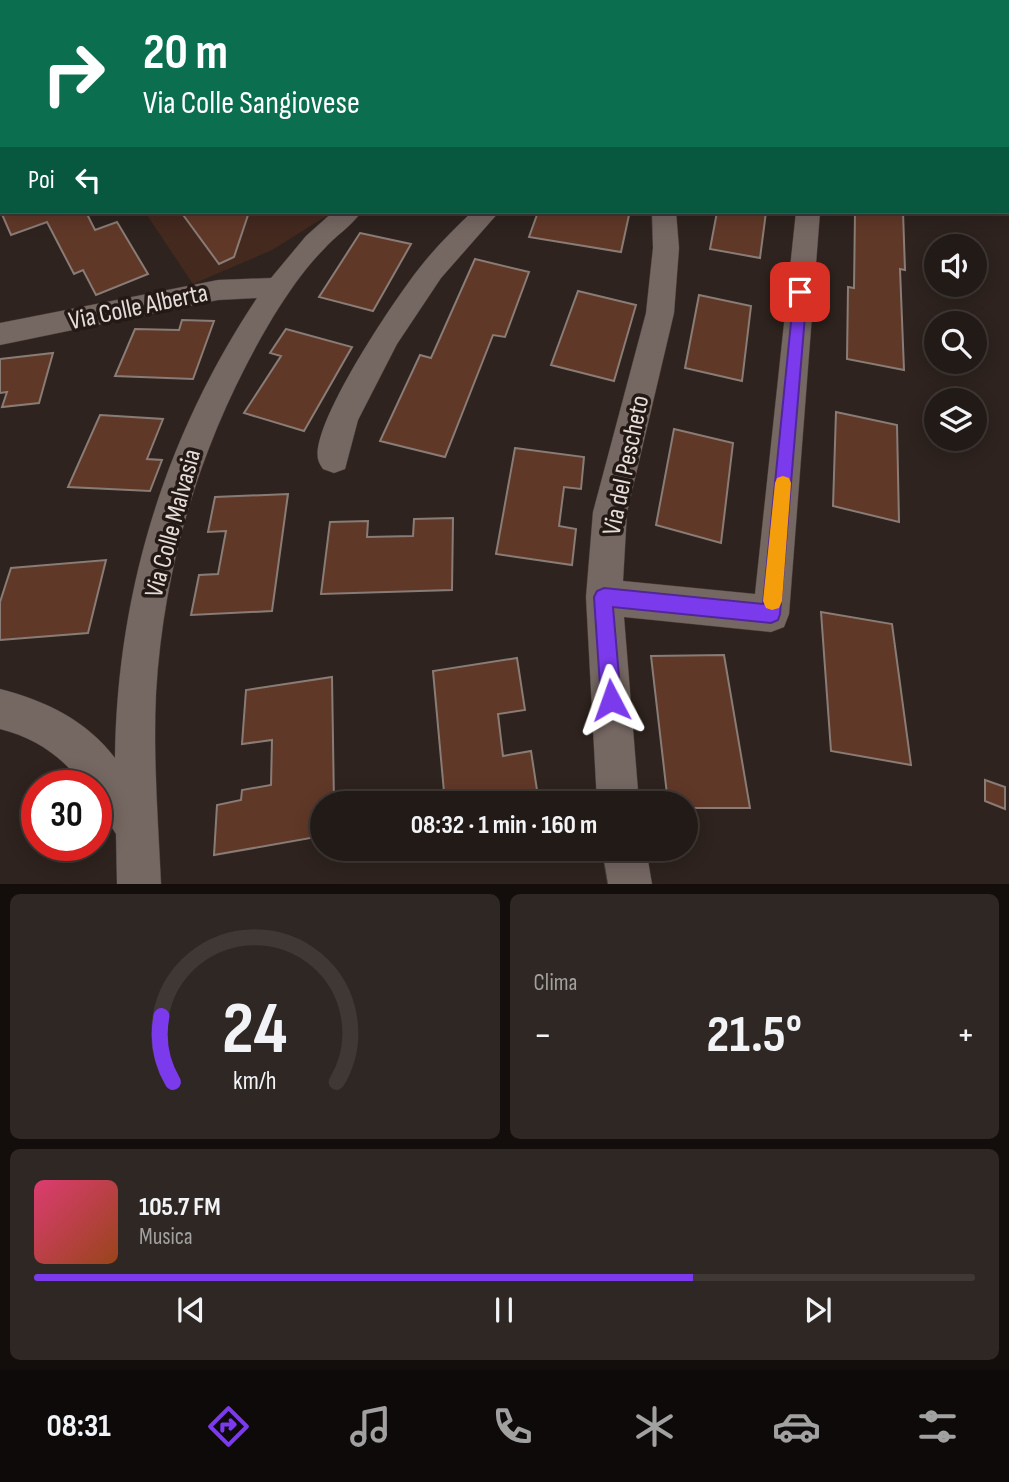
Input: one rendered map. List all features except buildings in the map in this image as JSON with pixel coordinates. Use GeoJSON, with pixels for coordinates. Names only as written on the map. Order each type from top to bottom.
{"type":"FeatureCollection","features":[{"type":"Feature","properties":{"kind":"street","name":"Via Colle Malvasia"},"geometry":{"type":"LineString","coordinates":[[139,884],[137,694],[146,618],[164,534],[183,468],[229,367],[277,287],[306,249],[347,214]]}},
{"type":"Feature","properties":{"kind":"street"},"geometry":{"type":"LineString","coordinates":[[334,459],[333,444],[348,408],[387,333],[436,262],[485,214]]}},
{"type":"Feature","properties":{"kind":"street","name":"Via del Pescheto"},"geometry":{"type":"LineString","coordinates":[[617,791],[604,597],[610,512],[660,313],[666,248],[664,214]]}},
{"type":"Feature","properties":{"kind":"street"},"geometry":{"type":"LineString","coordinates":[[604,597],[771,614],[808,214]]}},
{"type":"Feature","properties":{"kind":"street","name":"Via Colle Alberta"},"geometry":{"type":"LineString","coordinates":[[0,334],[218,289],[277,287]]}},
{"type":"Feature","properties":{"kind":"street"},"geometry":{"type":"LineString","coordinates":[[0,709],[47,723],[76,743],[108,781],[138,830]]}},
{"type":"Feature","properties":{"kind":"street"},"geometry":{"type":"LineString","coordinates":[[626,861],[630,884]]}},
{"type":"Feature","properties":{"kind":"shaded area"},"geometry":{"type":"Polygon","coordinates":[[[146,214],[330,214],[272,250],[193,284],[146,214]]]}},
{"type":"Feature","properties":{"kind":"slow traffic"},"geometry":{"type":"LineString","coordinates":[[772,601],[783,483]]}},
{"type":"Feature","properties":{"kind":"route"},"geometry":{"type":"LineString","coordinates":[[611,700],[604,597],[771,614],[800,292]]}}]}
